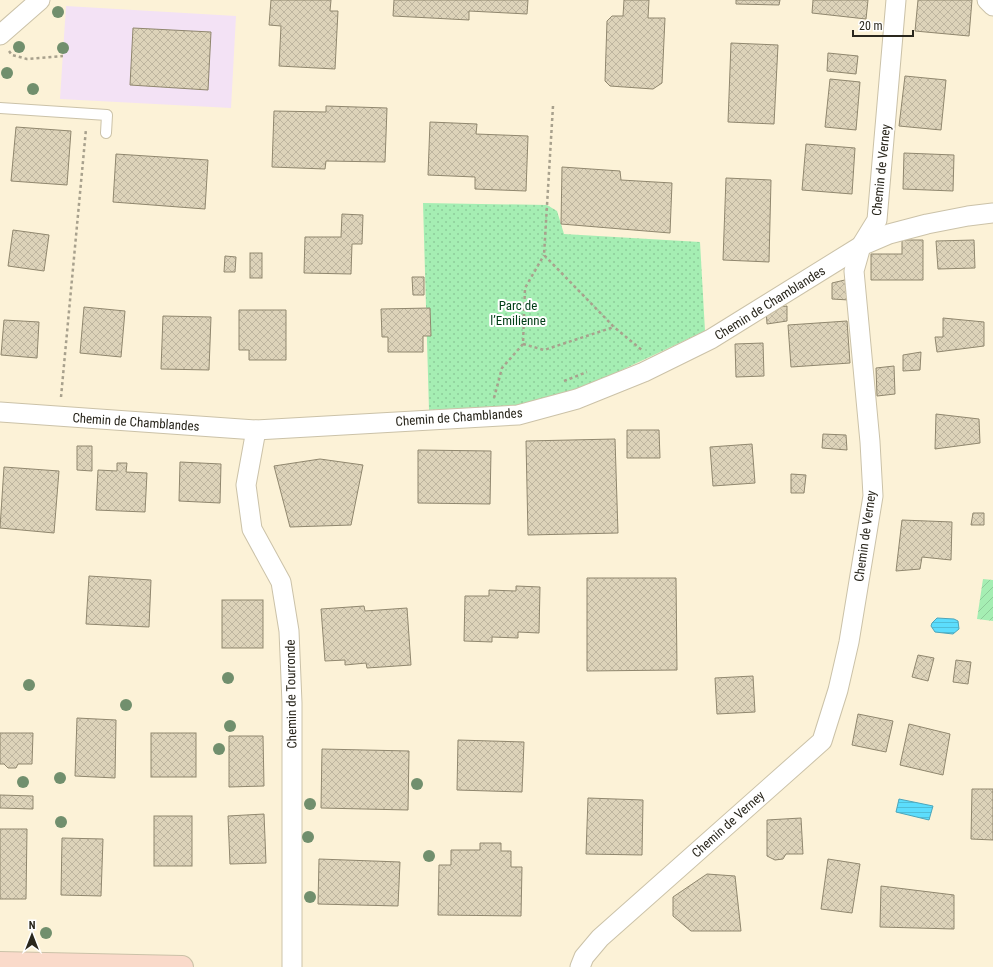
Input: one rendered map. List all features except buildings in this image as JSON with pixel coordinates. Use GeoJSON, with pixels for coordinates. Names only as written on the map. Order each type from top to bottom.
{"type":"FeatureCollection","features":[{"type":"Feature","properties":{"kind":"main road"},"geometry":{"type":"LineString","coordinates":[[0,963],[182,967]]}},
{"type":"Feature","properties":{"kind":"street"},"geometry":{"type":"LineString","coordinates":[[3,41],[40,0]]}},
{"type":"Feature","properties":{"kind":"street","name":"Chemin de Verney"},"geometry":{"type":"LineString","coordinates":[[580,967],[584,957],[600,938],[822,741],[838,690],[849,642],[874,496],[854,271],[862,246],[877,220],[896,0]]}},
{"type":"Feature","properties":{"kind":"street"},"geometry":{"type":"LineString","coordinates":[[987,0],[993,6]]}},
{"type":"Feature","properties":{"kind":"street","name":"Chemin de Chamblandes"},"geometry":{"type":"LineString","coordinates":[[0,412],[256,430],[518,415],[577,399],[644,372],[711,339],[862,246],[890,234],[927,224],[993,213]]}},
{"type":"Feature","properties":{"kind":"street","name":"Chemin de Tourronde"},"geometry":{"type":"LineString","coordinates":[[256,430],[246,485],[252,529],[281,582],[289,631],[292,688],[292,967]]}},
{"type":"Feature","properties":{"kind":"lane"},"geometry":{"type":"LineString","coordinates":[[0,108],[107,115],[106,133]]}},
{"type":"Feature","properties":{"kind":"path"},"geometry":{"type":"LineString","coordinates":[[3,41],[12,55],[27,59],[63,56]]}},
{"type":"Feature","properties":{"kind":"path"},"geometry":{"type":"LineString","coordinates":[[493,404],[502,368],[523,344],[526,288],[544,255],[552,106]]}},
{"type":"Feature","properties":{"kind":"path"},"geometry":{"type":"LineString","coordinates":[[61,398],[88,113]]}},
{"type":"Feature","properties":{"kind":"path"},"geometry":{"type":"LineString","coordinates":[[544,255],[614,327],[642,351]]}},
{"type":"Feature","properties":{"kind":"path"},"geometry":{"type":"LineString","coordinates":[[523,344],[544,350],[614,327]]}},
{"type":"Feature","properties":{"kind":"path"},"geometry":{"type":"LineString","coordinates":[[635,354],[650,348]]}},
{"type":"Feature","properties":{"kind":"path"},"geometry":{"type":"LineString","coordinates":[[558,383],[593,370]]}},
{"type":"Feature","properties":{"kind":"path"},"geometry":{"type":"LineString","coordinates":[[486,399],[501,397]]}},
{"type":"Feature","properties":{"kind":"shaded area"},"geometry":{"type":"Polygon","coordinates":[[[66,6],[236,16],[231,108],[60,99],[66,6]]]}},
{"type":"Feature","properties":{"kind":"green space","name":"Parc de l’Emilienne"},"geometry":{"type":"Polygon","coordinates":[[[423,203],[547,205],[557,211],[564,234],[700,242],[705,331],[577,391],[521,405],[429,410],[423,203]]]}},
{"type":"Feature","properties":{"kind":"green space"},"geometry":{"type":"Polygon","coordinates":[[[983,579],[993,580],[993,621],[977,619],[983,579]]]}},
{"type":"Feature","properties":{"kind":"water"},"geometry":{"type":"Polygon","coordinates":[[[937,618],[954,619],[958,621],[959,629],[953,634],[935,632],[931,626],[937,618]]]}},
{"type":"Feature","properties":{"kind":"water"},"geometry":{"type":"Polygon","coordinates":[[[899,799],[933,806],[929,820],[896,812],[899,799]]]}}]}
